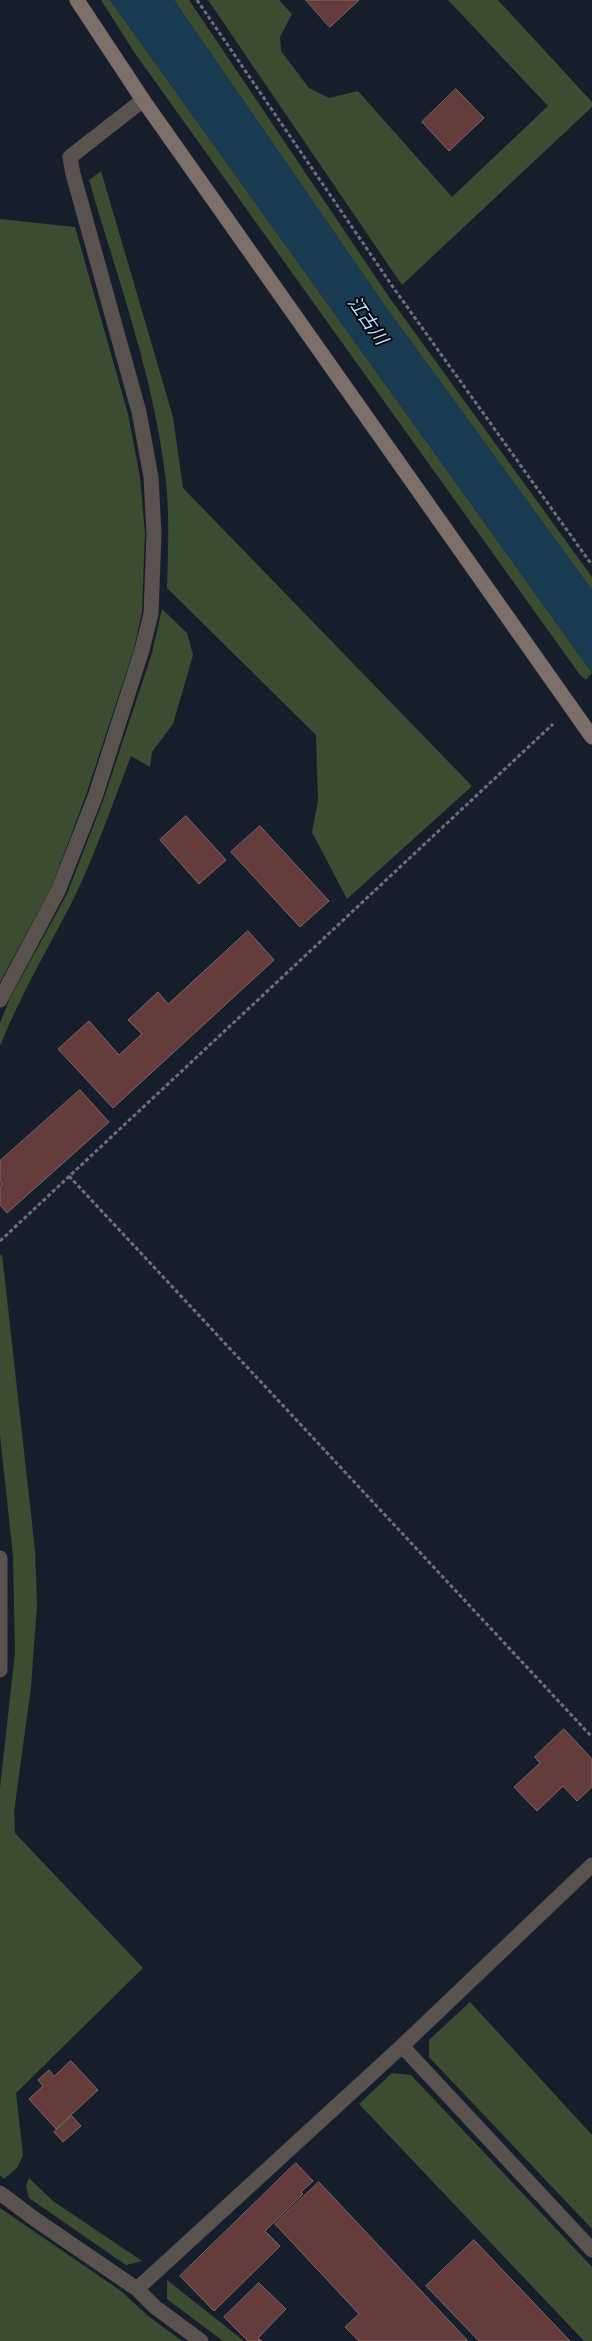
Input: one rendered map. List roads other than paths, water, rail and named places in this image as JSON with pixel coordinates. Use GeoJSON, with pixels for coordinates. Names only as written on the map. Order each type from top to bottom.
{"type":"FeatureCollection","features":[{"type":"Feature","properties":{"kind":"street"},"geometry":{"type":"LineString","coordinates":[[77,0],[143,100],[592,737]]}},
{"type":"Feature","properties":{"kind":"street"},"geometry":{"type":"LineString","coordinates":[[0,1000],[58,891],[98,788],[142,650],[151,614],[154,534],[151,477],[139,412],[73,174],[70,157],[143,100]]}},
{"type":"Feature","properties":{"kind":"street"},"geometry":{"type":"LineString","coordinates":[[0,1558],[0,1670]]}},
{"type":"Feature","properties":{"kind":"street"},"geometry":{"type":"LineString","coordinates":[[137,2289],[402,2046],[592,1865]]}},
{"type":"Feature","properties":{"kind":"street"},"geometry":{"type":"LineString","coordinates":[[402,2046],[592,2250]]}},
{"type":"Feature","properties":{"kind":"street"},"geometry":{"type":"LineString","coordinates":[[0,2193],[137,2289],[155,2307],[201,2341]]}},
{"type":"Feature","properties":{"kind":"water","name":"江古川"},"geometry":{"type":"Polygon","coordinates":[[[110,0],[174,0],[383,303],[592,590],[592,673],[110,0]]]}}]}
